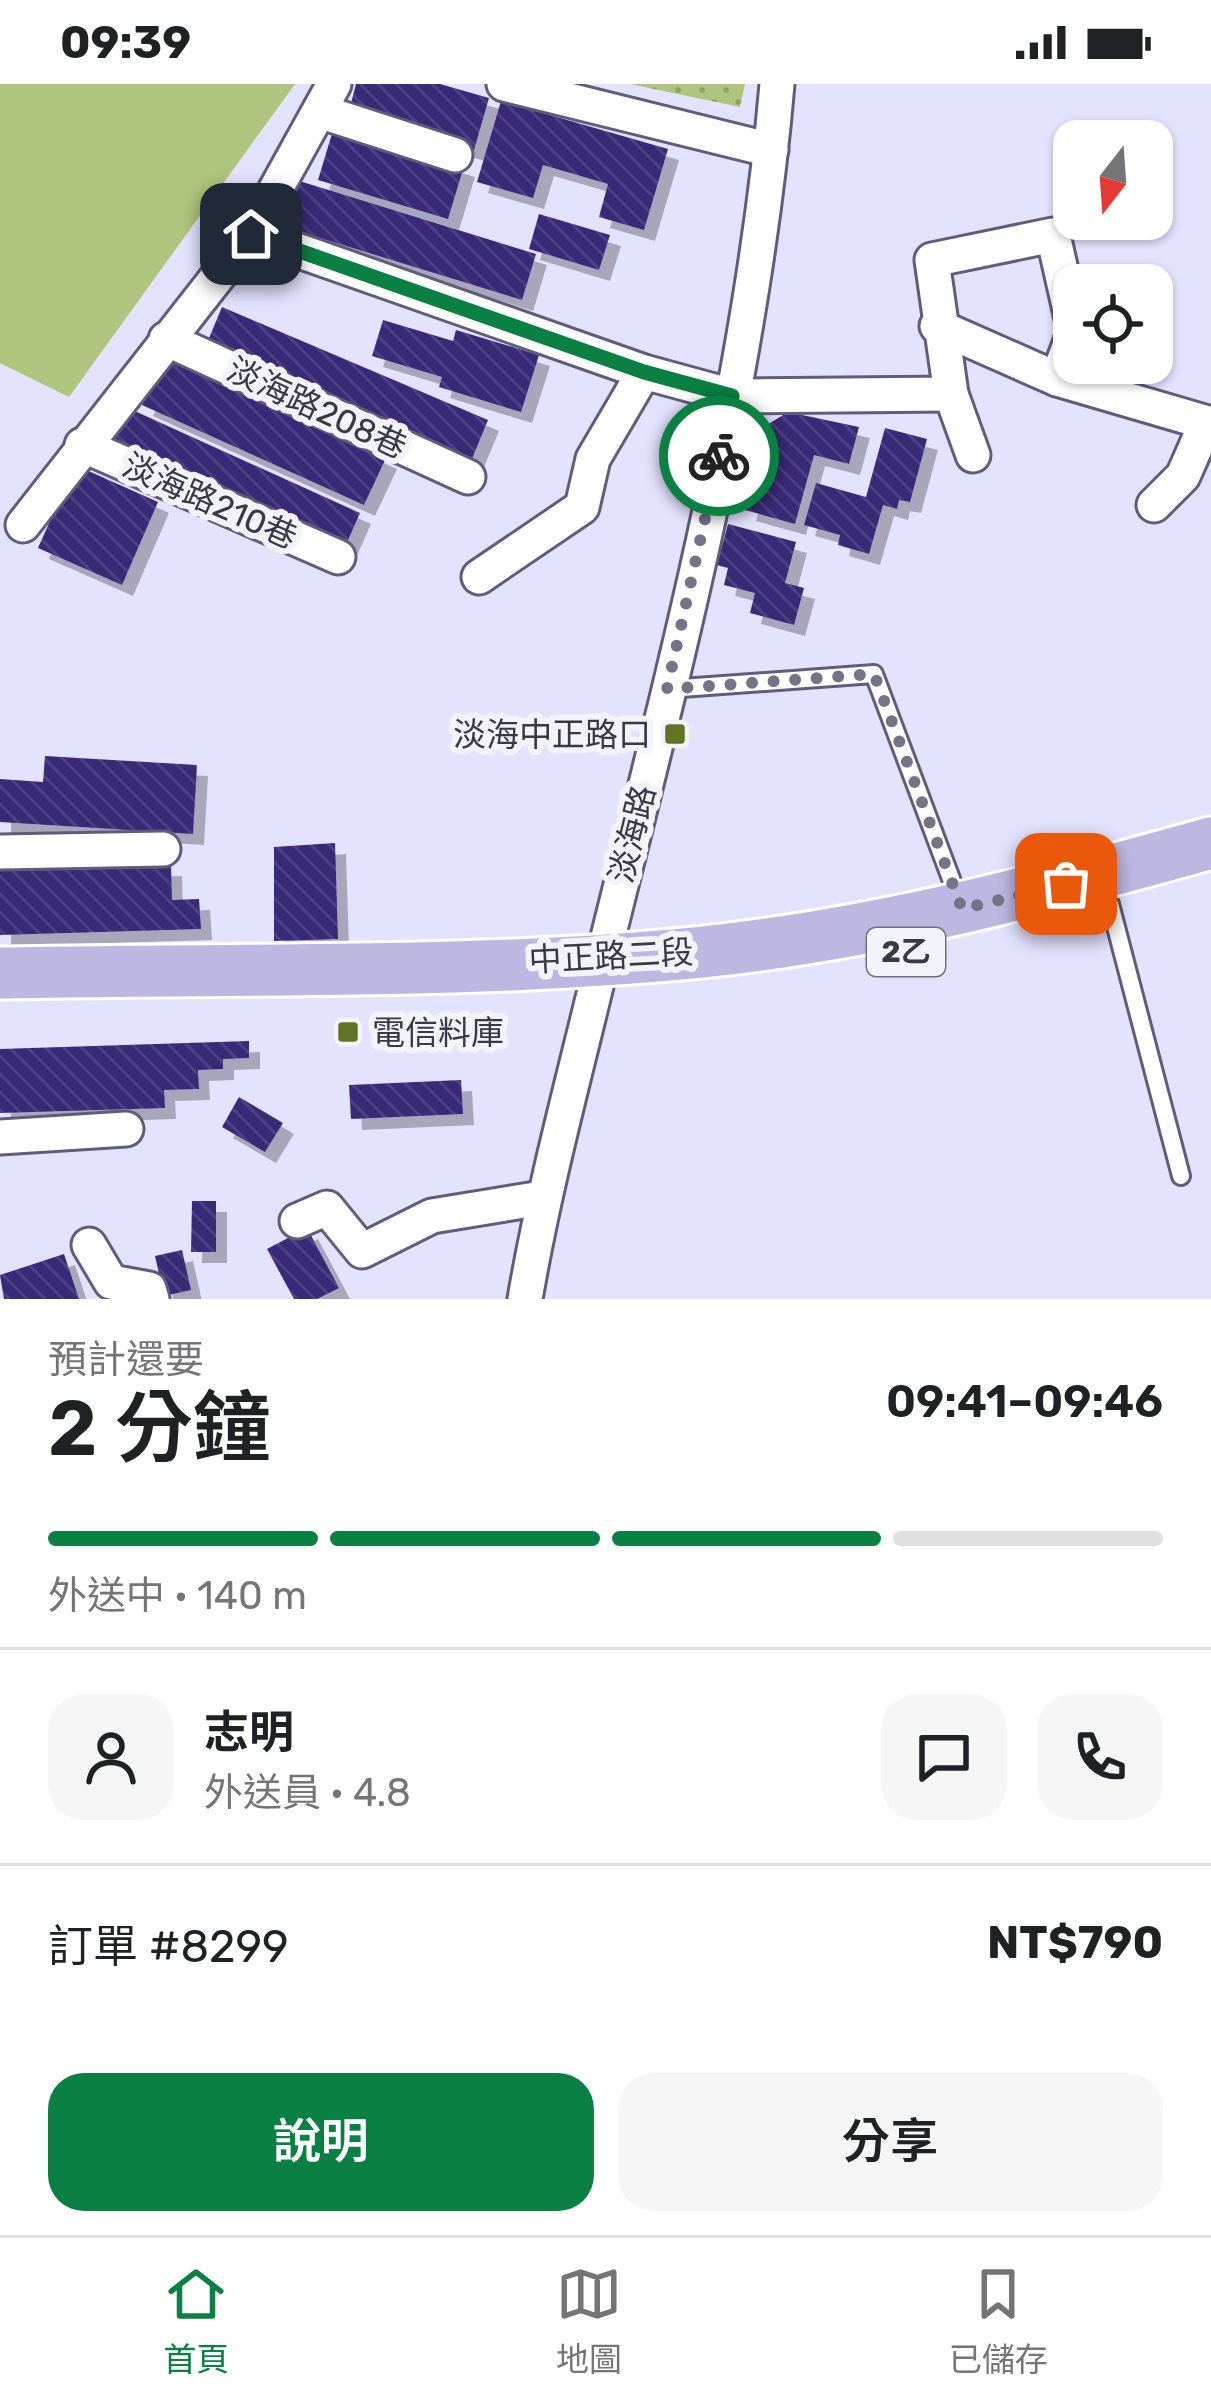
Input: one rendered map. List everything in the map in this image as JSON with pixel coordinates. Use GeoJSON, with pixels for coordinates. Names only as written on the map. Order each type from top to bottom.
{"type":"FeatureCollection","features":[{"type":"Feature","properties":{"kind":"main road","name":"中正路二段"},"geometry":{"type":"LineString","coordinates":[[0,1007],[598,975],[962,909],[1211,843]]}},
{"type":"Feature","properties":{"kind":"main road","name":"中正路二段"},"geometry":{"type":"LineString","coordinates":[[0,973],[598,975],[695,985],[887,957],[1211,877]]}},
{"type":"Feature","properties":{"kind":"street"},"geometry":{"type":"LineString","coordinates":[[504,84],[771,150]]}},
{"type":"Feature","properties":{"kind":"street","name":"淡海路"},"geometry":{"type":"LineString","coordinates":[[525,1299],[542,1198],[667,689],[732,396],[777,84]]}},
{"type":"Feature","properties":{"kind":"street"},"geometry":{"type":"LineString","coordinates":[[23,525],[251,234],[328,98],[455,155]]}},
{"type":"Feature","properties":{"kind":"street"},"geometry":{"type":"LineString","coordinates":[[251,234],[644,372],[732,396],[951,394]]}},
{"type":"Feature","properties":{"kind":"street"},"geometry":{"type":"LineString","coordinates":[[973,455],[951,394],[937,326],[932,260],[1053,236],[1059,264]]}},
{"type":"Feature","properties":{"kind":"street"},"geometry":{"type":"LineString","coordinates":[[937,326],[1053,378]]}},
{"type":"Feature","properties":{"kind":"street","name":"淡海路208巷"},"geometry":{"type":"LineString","coordinates":[[166,339],[468,477]]}},
{"type":"Feature","properties":{"kind":"street"},"geometry":{"type":"LineString","coordinates":[[479,577],[582,507],[593,459],[644,372]]}},
{"type":"Feature","properties":{"kind":"street"},"geometry":{"type":"LineString","coordinates":[[1070,384],[1208,425],[1183,476],[1154,505]]}},
{"type":"Feature","properties":{"kind":"street","name":"淡海路210巷"},"geometry":{"type":"LineString","coordinates":[[82,445],[338,557]]}},
{"type":"Feature","properties":{"kind":"street"},"geometry":{"type":"LineString","coordinates":[[0,852],[163,849]]}},
{"type":"Feature","properties":{"kind":"street"},"geometry":{"type":"LineString","coordinates":[[0,1137],[126,1129]]}},
{"type":"Feature","properties":{"kind":"street"},"geometry":{"type":"LineString","coordinates":[[298,1220],[327,1208],[362,1251],[432,1216],[542,1198]]}},
{"type":"Feature","properties":{"kind":"street"},"geometry":{"type":"LineString","coordinates":[[89,1245],[112,1282],[149,1289],[152,1299]]}},
{"type":"Feature","properties":{"kind":"lane"},"geometry":{"type":"LineString","coordinates":[[667,689],[874,674],[962,909]]}},
{"type":"Feature","properties":{"kind":"lane"},"geometry":{"type":"LineString","coordinates":[[1110,904],[1181,1176]]}},
{"type":"Feature","properties":{"kind":"green space"},"geometry":{"type":"Polygon","coordinates":[[[0,84],[295,84],[69,397],[0,363],[0,84]]]}},
{"type":"Feature","properties":{"kind":"green space"},"geometry":{"type":"Polygon","coordinates":[[[630,84],[745,84],[740,107],[630,84]]]}},
{"type":"Feature","properties":{"kind":"building"},"geometry":{"type":"Polygon","coordinates":[[[356,84],[440,84],[489,98],[474,150],[348,115],[356,84]]]}},
{"type":"Feature","properties":{"kind":"building"},"geometry":{"type":"Polygon","coordinates":[[[501,101],[668,149],[644,230],[599,217],[608,184],[543,165],[533,198],[477,182],[501,101]]]}},
{"type":"Feature","properties":{"kind":"building"},"geometry":{"type":"Polygon","coordinates":[[[334,127],[464,166],[448,219],[318,180],[334,127]]]}},
{"type":"Feature","properties":{"kind":"building"},"geometry":{"type":"Polygon","coordinates":[[[296,180],[536,254],[522,300],[281,226],[296,180]]]}},
{"type":"Feature","properties":{"kind":"building"},"geometry":{"type":"Polygon","coordinates":[[[539,214],[610,235],[599,270],[529,249],[539,214]]]}},
{"type":"Feature","properties":{"kind":"building"},"geometry":{"type":"Polygon","coordinates":[[[222,307],[488,420],[471,461],[207,343],[222,307]]]}},
{"type":"Feature","properties":{"kind":"building"},"geometry":{"type":"Polygon","coordinates":[[[383,320],[453,341],[456,330],[539,355],[521,412],[439,387],[442,377],[372,356],[383,320]]]}},
{"type":"Feature","properties":{"kind":"building"},"geometry":{"type":"Polygon","coordinates":[[[164,358],[386,458],[364,505],[142,405],[164,358]]]}},
{"type":"Feature","properties":{"kind":"building"},"geometry":{"type":"Polygon","coordinates":[[[128,408],[360,513],[344,549],[111,444],[128,408]]]}},
{"type":"Feature","properties":{"kind":"building"},"geometry":{"type":"Polygon","coordinates":[[[788,412],[859,427],[849,464],[814,455],[795,524],[745,510],[770,423],[788,412]]]}},
{"type":"Feature","properties":{"kind":"building"},"geometry":{"type":"Polygon","coordinates":[[[885,428],[927,439],[910,502],[899,500],[897,509],[883,505],[869,554],[838,545],[840,535],[804,525],[816,483],[866,497],[885,428]]]}},
{"type":"Feature","properties":{"kind":"building"},"geometry":{"type":"Polygon","coordinates":[[[75,465],[158,502],[122,585],[38,548],[75,465]]]}},
{"type":"Feature","properties":{"kind":"building"},"geometry":{"type":"Polygon","coordinates":[[[728,524],[796,542],[785,583],[804,588],[794,625],[750,613],[755,593],[724,585],[728,568],[717,565],[728,524]]]}},
{"type":"Feature","properties":{"kind":"building"},"geometry":{"type":"Polygon","coordinates":[[[45,756],[197,765],[193,834],[0,822],[0,779],[43,782],[45,756]]]}},
{"type":"Feature","properties":{"kind":"building"},"geometry":{"type":"Polygon","coordinates":[[[335,843],[338,939],[274,941],[274,847],[335,843]]]}},
{"type":"Feature","properties":{"kind":"building"},"geometry":{"type":"Polygon","coordinates":[[[171,865],[172,900],[199,899],[201,929],[0,935],[0,870],[171,865]]]}},
{"type":"Feature","properties":{"kind":"building"},"geometry":{"type":"Polygon","coordinates":[[[249,1041],[249,1058],[223,1059],[223,1069],[198,1070],[199,1089],[164,1090],[165,1108],[0,1113],[0,1049],[249,1041]]]}},
{"type":"Feature","properties":{"kind":"building"},"geometry":{"type":"Polygon","coordinates":[[[461,1080],[463,1114],[351,1119],[349,1085],[461,1080]]]}},
{"type":"Feature","properties":{"kind":"building"},"geometry":{"type":"Polygon","coordinates":[[[239,1097],[283,1123],[265,1152],[222,1127],[239,1097]]]}},
{"type":"Feature","properties":{"kind":"building"},"geometry":{"type":"Polygon","coordinates":[[[192,1201],[216,1201],[216,1252],[191,1252],[192,1201]]]}},
{"type":"Feature","properties":{"kind":"building"},"geometry":{"type":"Polygon","coordinates":[[[307,1228],[339,1288],[317,1299],[294,1299],[267,1249],[307,1228]]]}},
{"type":"Feature","properties":{"kind":"building"},"geometry":{"type":"Polygon","coordinates":[[[182,1250],[191,1290],[164,1296],[155,1256],[182,1250]]]}},
{"type":"Feature","properties":{"kind":"building"},"geometry":{"type":"Polygon","coordinates":[[[64,1254],[79,1299],[4,1299],[0,1275],[64,1254]]]}},
{"type":"Feature","properties":{"kind":"way so far"},"geometry":{"type":"LineString","coordinates":[[719,456],[667,689],[874,674],[962,909],[1066,884]]}},
{"type":"Feature","properties":{"kind":"place","name":"淡海中正路口"},"geometry":{"type":"Point","coordinates":[675,734]}},
{"type":"Feature","properties":{"kind":"place","name":"電信料庫"},"geometry":{"type":"Point","coordinates":[348,1032]}},
{"type":"Feature","properties":{"kind":"route"},"geometry":{"type":"LineString","coordinates":[[251,234],[644,372],[732,396],[719,456]]}}]}
